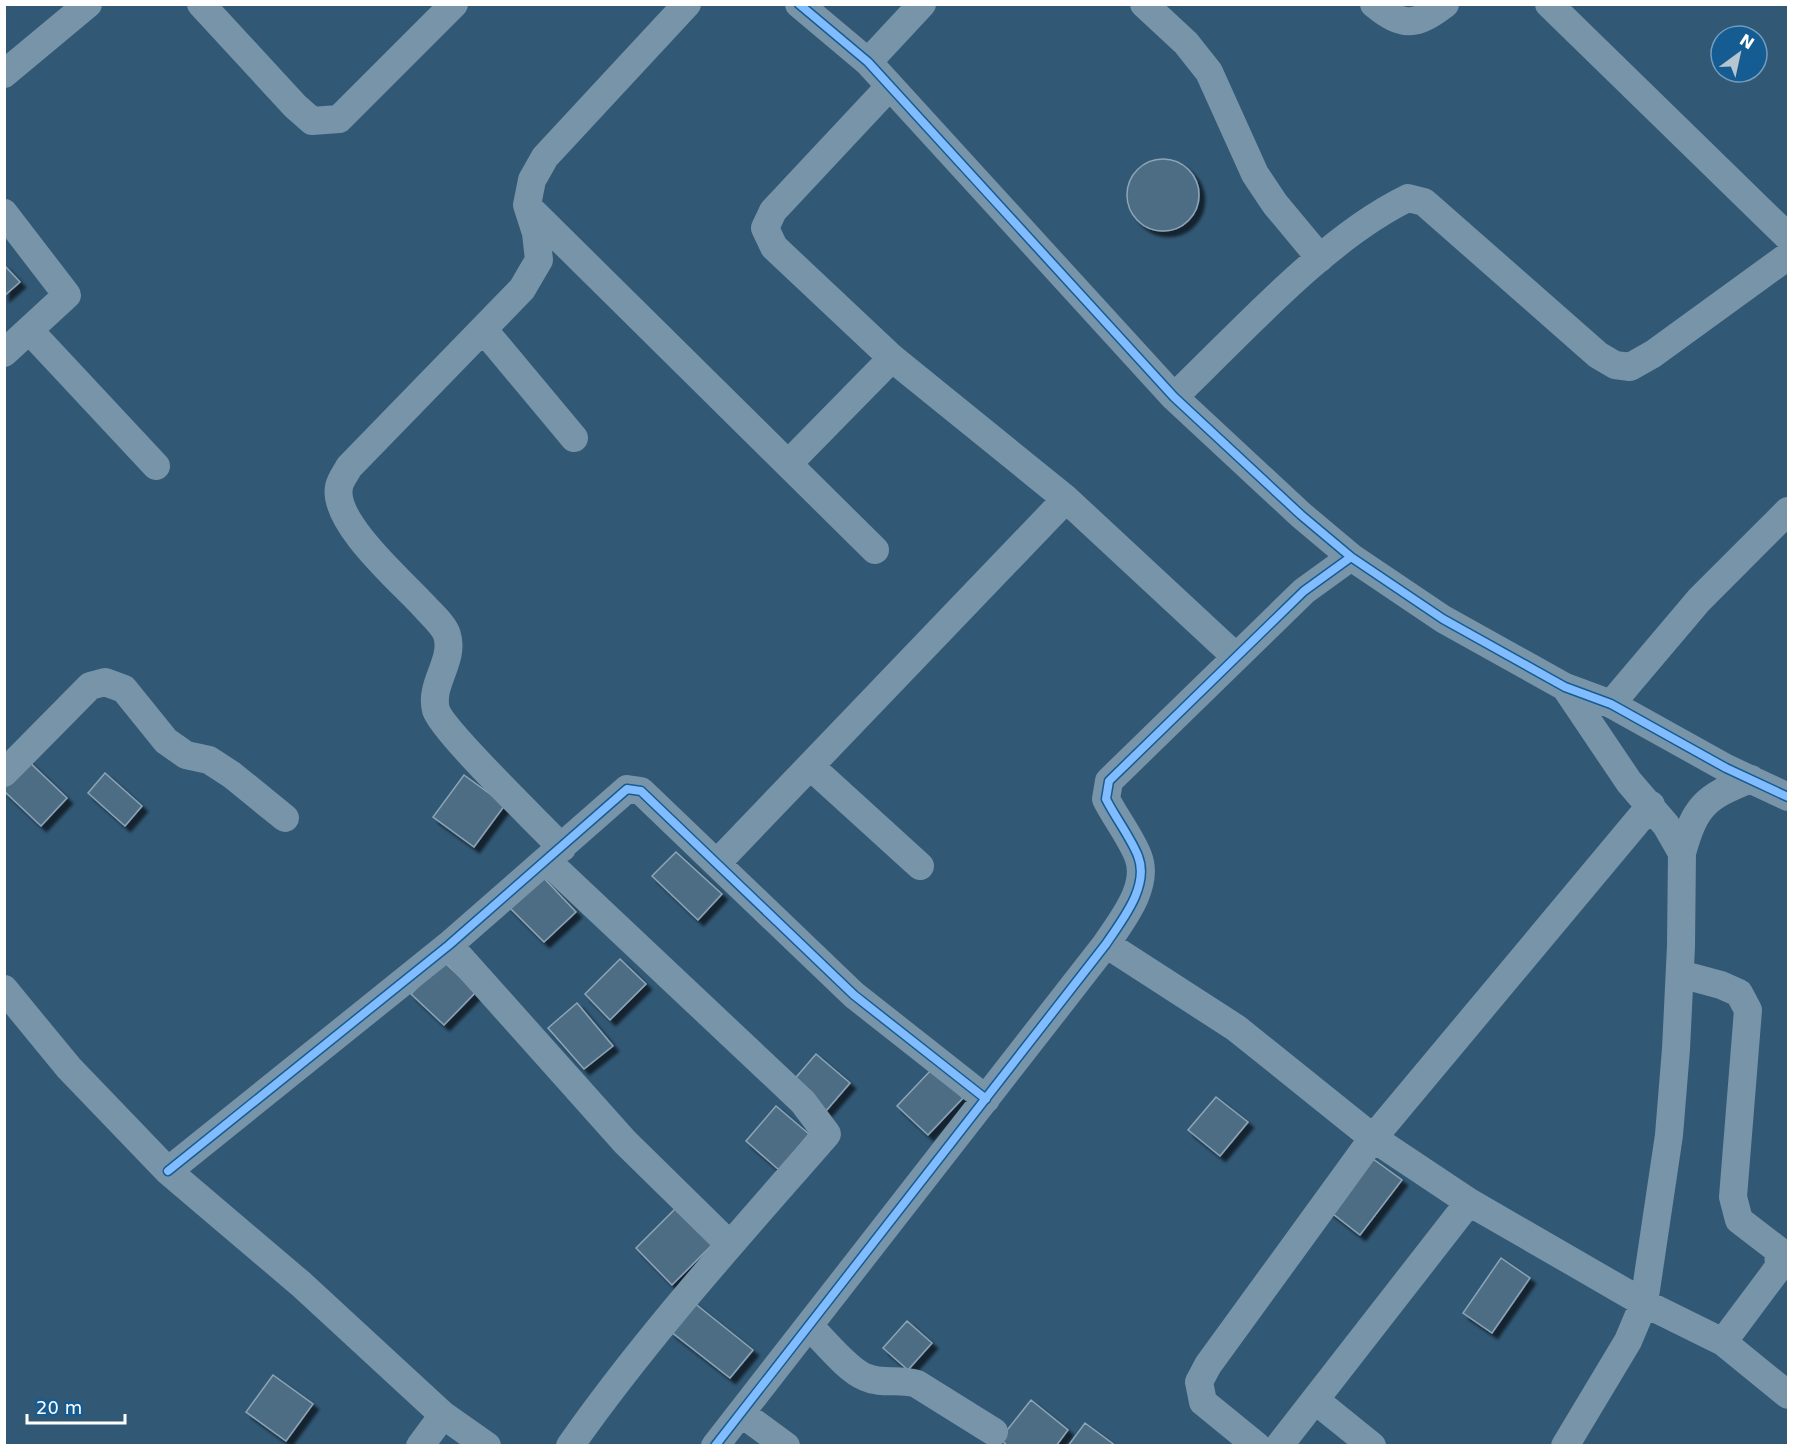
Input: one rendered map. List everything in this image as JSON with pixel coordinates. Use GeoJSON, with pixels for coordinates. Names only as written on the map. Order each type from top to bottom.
{"type":"FeatureCollection","features":[{"type":"Feature","properties":{"kind":"street"},"geometry":{"type":"LineString","coordinates":[[4,74],[88,4]]}},
{"type":"Feature","properties":{"kind":"street"},"geometry":{"type":"LineString","coordinates":[[201,4],[295,106],[312,121],[339,119],[454,4]]}},
{"type":"Feature","properties":{"kind":"street"},"geometry":{"type":"LineString","coordinates":[[570,1446],[615,1381],[641,1354],[730,1245],[827,1134],[803,1102],[554,854],[437,712],[435,691],[447,656],[447,635],[434,616],[356,532],[341,507],[339,487],[349,467],[522,289],[539,260],[536,233],[527,205],[532,180],[545,157],[687,4]]}},
{"type":"Feature","properties":{"kind":"street"},"geometry":{"type":"LineString","coordinates":[[799,4],[868,62],[1174,397],[1301,515],[1351,557],[1443,619],[1565,687],[1611,704],[1751,780],[1788,797]]}},
{"type":"Feature","properties":{"kind":"street"},"geometry":{"type":"LineString","coordinates":[[868,62],[922,4]]}},
{"type":"Feature","properties":{"kind":"street"},"geometry":{"type":"LineString","coordinates":[[1144,4],[1186,44],[1209,72],[1255,174],[1275,204],[1320,258]]}},
{"type":"Feature","properties":{"kind":"street"},"geometry":{"type":"LineString","coordinates":[[1374,4],[1400,22],[1419,22],[1445,4]]}},
{"type":"Feature","properties":{"kind":"street"},"geometry":{"type":"LineString","coordinates":[[1549,4],[1788,237]]}},
{"type":"Feature","properties":{"kind":"street"},"geometry":{"type":"LineString","coordinates":[[890,86],[773,211],[765,228],[774,246],[892,358],[1065,499],[1235,656]]}},
{"type":"Feature","properties":{"kind":"street"},"geometry":{"type":"LineString","coordinates":[[1174,397],[1320,258],[1391,206],[1408,198],[1424,202],[1598,355],[1616,364],[1630,367],[1653,354],[1788,256]]}},
{"type":"Feature","properties":{"kind":"street"},"geometry":{"type":"LineString","coordinates":[[527,205],[875,550]]}},
{"type":"Feature","properties":{"kind":"street"},"geometry":{"type":"LineString","coordinates":[[4,213],[67,295],[4,353]]}},
{"type":"Feature","properties":{"kind":"street"},"geometry":{"type":"LineString","coordinates":[[483,329],[574,438]]}},
{"type":"Feature","properties":{"kind":"street"},"geometry":{"type":"LineString","coordinates":[[29,330],[156,466]]}},
{"type":"Feature","properties":{"kind":"street"},"geometry":{"type":"LineString","coordinates":[[788,464],[892,358]]}},
{"type":"Feature","properties":{"kind":"street"},"geometry":{"type":"LineString","coordinates":[[718,862],[1065,499]]}},
{"type":"Feature","properties":{"kind":"street"},"geometry":{"type":"LineString","coordinates":[[1611,704],[1706,592],[1788,511]]}},
{"type":"Feature","properties":{"kind":"street"},"geometry":{"type":"LineString","coordinates":[[715,1446],[1107,944],[1140,883],[1138,856],[1106,799],[1109,781],[1304,591],[1351,557]]}},
{"type":"Feature","properties":{"kind":"street"},"geometry":{"type":"LineString","coordinates":[[4,773],[90,686],[105,682],[124,689],[166,741],[186,755],[209,760],[285,818]]}},
{"type":"Feature","properties":{"kind":"street"},"geometry":{"type":"LineString","coordinates":[[1565,687],[1610,755],[1666,825],[1682,854]]}},
{"type":"Feature","properties":{"kind":"street"},"geometry":{"type":"LineString","coordinates":[[810,766],[920,866]]}},
{"type":"Feature","properties":{"kind":"street"},"geometry":{"type":"LineString","coordinates":[[1565,1446],[1628,1341],[1644,1303],[1669,1135],[1680,974],[1682,854],[1699,808],[1726,789],[1751,780]]}},
{"type":"Feature","properties":{"kind":"street"},"geometry":{"type":"LineString","coordinates":[[168,1171],[449,945],[627,789],[641,791],[718,862],[854,995],[986,1099]]}},
{"type":"Feature","properties":{"kind":"street"},"geometry":{"type":"LineString","coordinates":[[1257,1446],[1203,1402],[1199,1383],[1208,1365],[1373,1138],[1651,805]]}},
{"type":"Feature","properties":{"kind":"street"},"geometry":{"type":"LineString","coordinates":[[1107,944],[1236,1028],[1373,1138],[1469,1202],[1644,1303],[1723,1342],[1788,1395]]}},
{"type":"Feature","properties":{"kind":"street"},"geometry":{"type":"LineString","coordinates":[[449,945],[625,1142],[730,1245]]}},
{"type":"Feature","properties":{"kind":"street"},"geometry":{"type":"LineString","coordinates":[[1680,974],[1721,985],[1739,993],[1748,1010],[1733,1197],[1739,1220],[1778,1250],[1779,1267],[1723,1342]]}},
{"type":"Feature","properties":{"kind":"street"},"geometry":{"type":"LineString","coordinates":[[4,989],[69,1068],[168,1171],[301,1284],[443,1415],[487,1446]]}},
{"type":"Feature","properties":{"kind":"street"},"geometry":{"type":"LineString","coordinates":[[1279,1446],[1469,1202]]}},
{"type":"Feature","properties":{"kind":"street"},"geometry":{"type":"LineString","coordinates":[[808,1326],[864,1377],[878,1380],[905,1380],[917,1384],[994,1432]]}},
{"type":"Feature","properties":{"kind":"street"},"geometry":{"type":"LineString","coordinates":[[1315,1400],[1372,1446]]}},
{"type":"Feature","properties":{"kind":"street"},"geometry":{"type":"LineString","coordinates":[[741,1413],[786,1446]]}},
{"type":"Feature","properties":{"kind":"street"},"geometry":{"type":"LineString","coordinates":[[420,1446],[443,1415]]}},
{"type":"Feature","properties":{"kind":"building"},"geometry":{"type":"Polygon","coordinates":[[[1170,159],[1189,169],[1197,181],[1199,195],[1197,209],[1189,221],[1177,229],[1156,231],[1137,221],[1129,209],[1127,188],[1137,169],[1149,161],[1170,159]]]}},
{"type":"Feature","properties":{"kind":"building"},"geometry":{"type":"Polygon","coordinates":[[[4,265],[20,282],[4,296],[4,265]]]}},
{"type":"Feature","properties":{"kind":"building"},"geometry":{"type":"Polygon","coordinates":[[[24,757],[67,798],[41,826],[4,791],[4,778],[24,757]]]}},
{"type":"Feature","properties":{"kind":"building"},"geometry":{"type":"Polygon","coordinates":[[[105,773],[142,806],[125,826],[88,793],[105,773]]]}},
{"type":"Feature","properties":{"kind":"building"},"geometry":{"type":"Polygon","coordinates":[[[464,775],[505,805],[474,847],[433,817],[464,775]]]}},
{"type":"Feature","properties":{"kind":"building"},"geometry":{"type":"Polygon","coordinates":[[[676,852],[722,894],[698,920],[652,876],[676,852]]]}},
{"type":"Feature","properties":{"kind":"building"},"geometry":{"type":"Polygon","coordinates":[[[540,874],[576,912],[544,942],[507,905],[540,874]]]}},
{"type":"Feature","properties":{"kind":"building"},"geometry":{"type":"Polygon","coordinates":[[[620,959],[646,984],[610,1020],[585,994],[620,959]]]}},
{"type":"Feature","properties":{"kind":"building"},"geometry":{"type":"Polygon","coordinates":[[[443,961],[476,992],[444,1025],[411,994],[443,961]]]}},
{"type":"Feature","properties":{"kind":"building"},"geometry":{"type":"Polygon","coordinates":[[[577,1003],[613,1046],[584,1069],[548,1028],[577,1003]]]}},
{"type":"Feature","properties":{"kind":"building"},"geometry":{"type":"Polygon","coordinates":[[[816,1054],[850,1083],[826,1111],[792,1082],[816,1054]]]}},
{"type":"Feature","properties":{"kind":"building"},"geometry":{"type":"Polygon","coordinates":[[[932,1069],[963,1098],[928,1135],[897,1106],[932,1069]]]}},
{"type":"Feature","properties":{"kind":"building"},"geometry":{"type":"Polygon","coordinates":[[[1216,1097],[1248,1122],[1220,1156],[1188,1130],[1216,1097]]]}},
{"type":"Feature","properties":{"kind":"building"},"geometry":{"type":"Polygon","coordinates":[[[776,1106],[809,1134],[779,1170],[746,1141],[776,1106]]]}},
{"type":"Feature","properties":{"kind":"building"},"geometry":{"type":"Polygon","coordinates":[[[1369,1156],[1402,1180],[1360,1235],[1328,1210],[1369,1156]]]}},
{"type":"Feature","properties":{"kind":"building"},"geometry":{"type":"Polygon","coordinates":[[[676,1208],[713,1244],[672,1285],[636,1248],[676,1208]]]}},
{"type":"Feature","properties":{"kind":"building"},"geometry":{"type":"Polygon","coordinates":[[[1501,1258],[1530,1278],[1492,1333],[1463,1313],[1501,1258]]]}},
{"type":"Feature","properties":{"kind":"building"},"geometry":{"type":"Polygon","coordinates":[[[693,1302],[753,1350],[730,1378],[670,1331],[693,1302]]]}},
{"type":"Feature","properties":{"kind":"building"},"geometry":{"type":"Polygon","coordinates":[[[907,1321],[932,1343],[908,1370],[883,1348],[907,1321]]]}},
{"type":"Feature","properties":{"kind":"building"},"geometry":{"type":"Polygon","coordinates":[[[273,1375],[313,1404],[286,1441],[246,1412],[273,1375]]]}},
{"type":"Feature","properties":{"kind":"building"},"geometry":{"type":"Polygon","coordinates":[[[1031,1400],[1068,1430],[1056,1446],[1008,1446],[1000,1439],[1031,1400]]]}},
{"type":"Feature","properties":{"kind":"building"},"geometry":{"type":"Polygon","coordinates":[[[1085,1423],[1116,1446],[1068,1446],[1085,1423]]]}},
{"type":"Feature","properties":{"kind":"cycle path"},"geometry":{"type":"LineString","coordinates":[[799,4],[868,62],[1174,397],[1301,515],[1351,557],[1443,619],[1565,687],[1611,704],[1726,768],[1788,797]]}},
{"type":"Feature","properties":{"kind":"cycle path"},"geometry":{"type":"LineString","coordinates":[[715,1446],[1106,944],[1126,914],[1137,891],[1141,867],[1135,849],[1106,799],[1109,781],[1304,591],[1351,557]]}},
{"type":"Feature","properties":{"kind":"cycle path"},"geometry":{"type":"LineString","coordinates":[[168,1171],[449,945],[627,789],[641,791],[854,995],[986,1099]]}}]}
